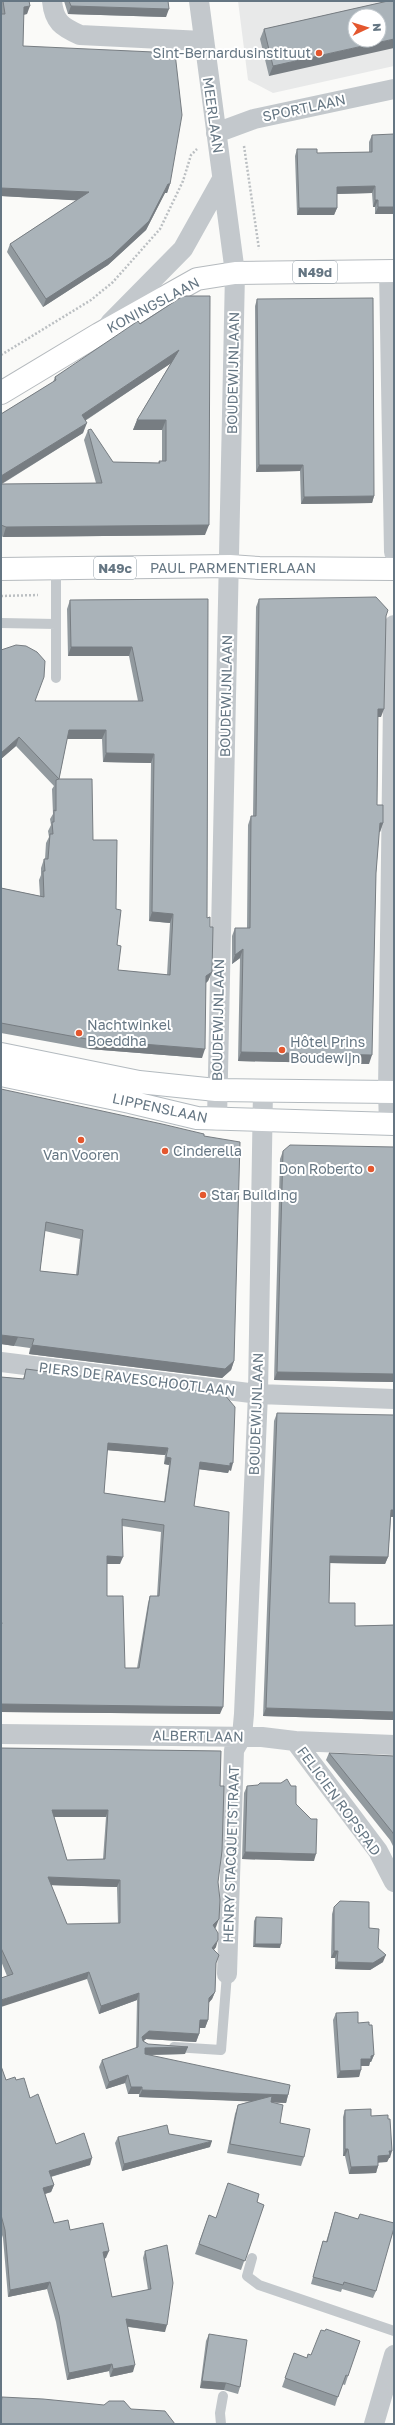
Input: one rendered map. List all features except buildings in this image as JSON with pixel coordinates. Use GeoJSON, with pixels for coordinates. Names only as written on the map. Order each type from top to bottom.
{"type":"FeatureCollection","features":[{"type":"Feature","properties":{"kind":"main road","name":"KONINGSLAAN"},"geometry":{"type":"LineString","coordinates":[[1,393],[99,334],[197,279],[235,273],[392,271]]}},
{"type":"Feature","properties":{"kind":"main road","name":"PAUL PARMENTIERLAAN"},"geometry":{"type":"LineString","coordinates":[[1,569],[230,566],[259,568],[394,569]]}},
{"type":"Feature","properties":{"kind":"main road","name":"LIPPENSLAAN"},"geometry":{"type":"LineString","coordinates":[[1,1054],[139,1082],[216,1090],[391,1092]]}},
{"type":"Feature","properties":{"kind":"main road","name":"LIPPENSLAAN"},"geometry":{"type":"LineString","coordinates":[[1,1075],[130,1102],[197,1118],[217,1120],[392,1124]]}},
{"type":"Feature","properties":{"kind":"street"},"geometry":{"type":"LineString","coordinates":[[52,1],[53,12],[63,28],[80,35],[203,41]]}},
{"type":"Feature","properties":{"kind":"street","name":"MEERLAAN"},"geometry":{"type":"LineString","coordinates":[[199,1],[221,181],[235,273]]}},
{"type":"Feature","properties":{"kind":"street","name":"SPORTLAAN"},"geometry":{"type":"LineString","coordinates":[[216,132],[254,119],[394,89]]}},
{"type":"Feature","properties":{"kind":"street"},"geometry":{"type":"LineString","coordinates":[[99,334],[183,249],[221,181]]}},
{"type":"Feature","properties":{"kind":"street"},"geometry":{"type":"LineString","coordinates":[[392,271],[394,552]]}},
{"type":"Feature","properties":{"kind":"street","name":"BOUDEWIJNLAAN"},"geometry":{"type":"LineString","coordinates":[[217,1120],[216,1090],[230,566],[235,273]]}},
{"type":"Feature","properties":{"kind":"street"},"geometry":{"type":"LineString","coordinates":[[392,1124],[394,625]]}},
{"type":"Feature","properties":{"kind":"street","name":"BOUDEWIJNLAAN"},"geometry":{"type":"LineString","coordinates":[[242,1736],[258,1394],[263,1090]]}},
{"type":"Feature","properties":{"kind":"street","name":"PIERS DE RAVESCHOOTLAAN"},"geometry":{"type":"LineString","coordinates":[[1,1362],[258,1394],[394,1398]]}},
{"type":"Feature","properties":{"kind":"street","name":"ALBERTLAAN"},"geometry":{"type":"LineString","coordinates":[[1,1734],[242,1736],[295,1741],[394,1745]]}},
{"type":"Feature","properties":{"kind":"street","name":"HENRY STACQUETSTRAAT"},"geometry":{"type":"LineString","coordinates":[[227,1974],[234,1750],[242,1736]]}},
{"type":"Feature","properties":{"kind":"street","name":"FELICIEN ROPSPAD"},"geometry":{"type":"LineString","coordinates":[[295,1741],[378,1851],[394,1882]]}},
{"type":"Feature","properties":{"kind":"street"},"geometry":{"type":"LineString","coordinates":[[374,2424],[394,2355]]}},
{"type":"Feature","properties":{"kind":"lane"},"geometry":{"type":"LineString","coordinates":[[56,568],[56,678]]}},
{"type":"Feature","properties":{"kind":"lane"},"geometry":{"type":"LineString","coordinates":[[1,623],[56,624]]}},
{"type":"Feature","properties":{"kind":"lane"},"geometry":{"type":"LineString","coordinates":[[161,2046],[221,2050],[227,1974]]}},
{"type":"Feature","properties":{"kind":"lane"},"geometry":{"type":"LineString","coordinates":[[252,2258],[247,2276],[259,2285],[394,2331]]}},
{"type":"Feature","properties":{"kind":"lane"},"geometry":{"type":"LineString","coordinates":[[221,2424],[220,2413],[224,2396]]}},
{"type":"Feature","properties":{"kind":"path"},"geometry":{"type":"LineString","coordinates":[[1,355],[91,300],[113,282],[160,229],[183,181],[191,155],[216,132]]}},
{"type":"Feature","properties":{"kind":"shaded area","name":"Sint-Bernardusinstituut"},"geometry":{"type":"Polygon","coordinates":[[[238,1],[394,1],[394,66],[273,93],[248,80],[238,1]]]}},
{"type":"Feature","properties":{"kind":"place","name":"Sint-Bernardusinstituut"},"geometry":{"type":"Point","coordinates":[319,53]}},
{"type":"Feature","properties":{"kind":"place","name":"Nachtwinkel Boeddha"},"geometry":{"type":"Point","coordinates":[79,1033]}},
{"type":"Feature","properties":{"kind":"place","name":"Hôtel Prins Boudewijn"},"geometry":{"type":"Point","coordinates":[282,1050]}},
{"type":"Feature","properties":{"kind":"place","name":"Van Vooren"},"geometry":{"type":"Point","coordinates":[81,1140]}},
{"type":"Feature","properties":{"kind":"place","name":"Cinderella"},"geometry":{"type":"Point","coordinates":[165,1151]}},
{"type":"Feature","properties":{"kind":"place","name":"Don Roberto"},"geometry":{"type":"Point","coordinates":[371,1169]}},
{"type":"Feature","properties":{"kind":"place","name":"Star Building"},"geometry":{"type":"Point","coordinates":[203,1195]}}]}
